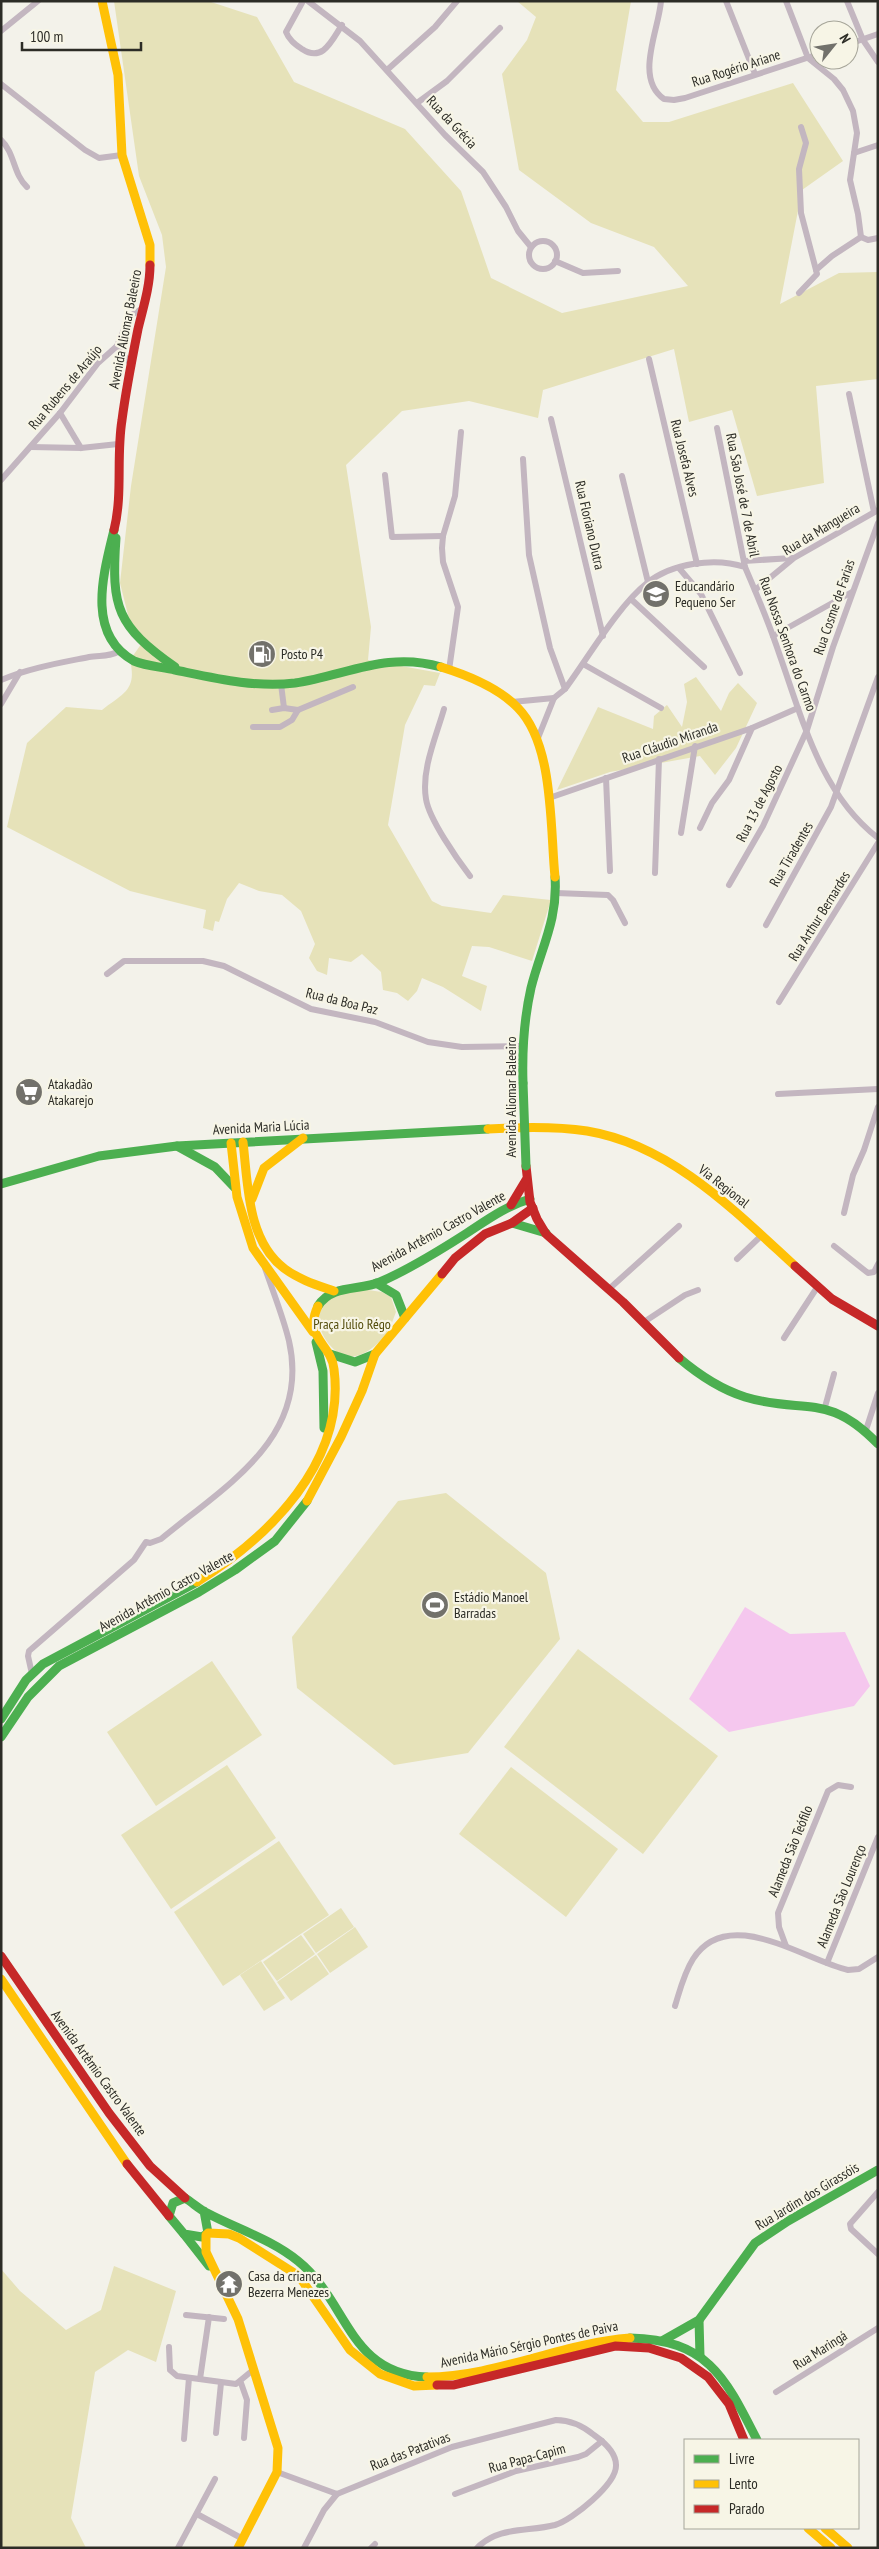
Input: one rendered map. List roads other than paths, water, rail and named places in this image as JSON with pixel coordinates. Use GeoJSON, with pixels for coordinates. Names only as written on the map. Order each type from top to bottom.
{"type":"FeatureCollection","features":[{"type":"Feature","properties":{"kind":"main road","name":"Avenida Aliomar Baleeiro"},"geometry":{"type":"LineString","coordinates":[[102,1],[118,75],[122,155],[150,245],[150,280],[143,308],[118,444],[119,505],[100,590],[106,627],[119,651],[139,663],[252,683],[280,684],[310,680],[389,661],[428,664],[449,670],[480,683],[512,702],[526,718],[538,738],[544,757],[556,893],[556,914],[531,993],[522,1046],[526,1180],[532,1204],[546,1233],[610,1289],[697,1374],[727,1391],[758,1399],[825,1407],[842,1413],[866,1430],[878,1444]]}},
{"type":"Feature","properties":{"kind":"main road","name":"Avenida Aliomar Baleeiro"},"geometry":{"type":"LineString","coordinates":[[117,518],[113,576],[117,607],[124,624],[132,635],[148,649],[178,669]]}},
{"type":"Feature","properties":{"kind":"main road","name":"Avenida Maria Lúcia"},"geometry":{"type":"LineString","coordinates":[[1,1184],[100,1156],[177,1146],[526,1126]]}},
{"type":"Feature","properties":{"kind":"main road","name":"Via Regional"},"geometry":{"type":"LineString","coordinates":[[526,1126],[587,1131],[619,1140],[649,1152],[699,1182],[762,1235],[832,1299],[878,1326]]}},
{"type":"Feature","properties":{"kind":"main road"},"geometry":{"type":"LineString","coordinates":[[251,1202],[264,1168],[303,1138]]}},
{"type":"Feature","properties":{"kind":"main road"},"geometry":{"type":"LineString","coordinates":[[243,1142],[251,1202],[259,1235],[270,1255],[299,1280],[334,1291]]}},
{"type":"Feature","properties":{"kind":"main road"},"geometry":{"type":"LineString","coordinates":[[232,1143],[236,1189],[248,1238],[264,1264],[314,1336],[330,1354],[355,1362],[375,1354]]}},
{"type":"Feature","properties":{"kind":"main road"},"geometry":{"type":"LineString","coordinates":[[177,1146],[215,1167],[236,1189]]}},
{"type":"Feature","properties":{"kind":"main road"},"geometry":{"type":"LineString","coordinates":[[511,1204],[526,1180]]}},
{"type":"Feature","properties":{"kind":"main road","name":"Avenida Artêmio Castro Valente"},"geometry":{"type":"LineString","coordinates":[[334,1291],[376,1283],[402,1270],[511,1204],[532,1204]]}},
{"type":"Feature","properties":{"kind":"main road","name":"Avenida Artêmio Castro Valente"},"geometry":{"type":"LineString","coordinates":[[1,1738],[28,1697],[60,1666],[199,1592],[235,1570],[275,1540],[293,1521],[313,1490],[341,1438],[375,1354],[455,1258],[485,1234],[512,1223],[532,1204]]}},
{"type":"Feature","properties":{"kind":"main road"},"geometry":{"type":"LineString","coordinates":[[512,1223],[546,1233]]}},
{"type":"Feature","properties":{"kind":"main road"},"geometry":{"type":"LineString","coordinates":[[376,1283],[393,1290],[398,1296],[405,1318]]}},
{"type":"Feature","properties":{"kind":"main road"},"geometry":{"type":"LineString","coordinates":[[323,1444],[323,1371],[314,1336],[318,1304],[334,1291]]}},
{"type":"Feature","properties":{"kind":"main road","name":"Avenida Artêmio Castro Valente"},"geometry":{"type":"LineString","coordinates":[[34,1672],[62,1653],[167,1598],[247,1548],[288,1508],[306,1479],[323,1444],[331,1419],[334,1367],[330,1354]]}},
{"type":"Feature","properties":{"kind":"main road"},"geometry":{"type":"LineString","coordinates":[[1,1719],[34,1672]]}},
{"type":"Feature","properties":{"kind":"main road","name":"Avenida Artêmio Castro Valente"},"geometry":{"type":"LineString","coordinates":[[1,1956],[109,2113],[150,2166],[185,2198]]}},
{"type":"Feature","properties":{"kind":"main road"},"geometry":{"type":"LineString","coordinates":[[2,1981],[126,2162],[219,2278]]}},
{"type":"Feature","properties":{"kind":"main road","name":"Rua Jardim dos Girassóis"},"geometry":{"type":"LineString","coordinates":[[700,2320],[715,2295],[755,2242],[878,2170]]}},
{"type":"Feature","properties":{"kind":"main road"},"geometry":{"type":"LineString","coordinates":[[169,2216],[173,2203],[185,2198],[204,2211],[207,2234],[206,2252],[238,2319],[275,2434],[279,2457],[277,2472],[238,2548]]}},
{"type":"Feature","properties":{"kind":"main road","name":"Avenida Mário Sérgio Pontes de Paiva"},"geometry":{"type":"LineString","coordinates":[[204,2211],[259,2238],[303,2264],[325,2291],[355,2342],[365,2353],[392,2370],[413,2377],[463,2374],[606,2339],[641,2337],[662,2341],[700,2356],[713,2367],[729,2388],[756,2439]]}},
{"type":"Feature","properties":{"kind":"main road"},"geometry":{"type":"LineString","coordinates":[[184,2234],[196,2237],[207,2234]]}},
{"type":"Feature","properties":{"kind":"main road","name":"Avenida Mário Sérgio Pontes de Paiva"},"geometry":{"type":"LineString","coordinates":[[207,2234],[229,2234],[239,2238],[292,2269],[304,2280],[350,2350],[366,2365],[401,2382],[414,2386],[453,2385],[615,2346],[660,2349],[682,2358],[707,2376],[730,2405],[744,2439]]}},
{"type":"Feature","properties":{"kind":"main road"},"geometry":{"type":"LineString","coordinates":[[662,2341],[700,2320],[700,2356]]}},
{"type":"Feature","properties":{"kind":"main road"},"geometry":{"type":"LineString","coordinates":[[809,2529],[831,2548]]}},
{"type":"Feature","properties":{"kind":"main road"},"geometry":{"type":"LineString","coordinates":[[826,2529],[848,2548]]}},
{"type":"Feature","properties":{"kind":"street"},"geometry":{"type":"LineString","coordinates":[[1,31],[38,1]]}},
{"type":"Feature","properties":{"kind":"street"},"geometry":{"type":"LineString","coordinates":[[303,1],[286,32],[292,42],[303,50],[315,55],[323,52],[342,25]]}},
{"type":"Feature","properties":{"kind":"street","name":"Rua da Grécia"},"geometry":{"type":"LineString","coordinates":[[308,1],[342,25],[387,70],[445,135],[483,172],[518,231],[531,246]]}},
{"type":"Feature","properties":{"kind":"street"},"geometry":{"type":"LineString","coordinates":[[387,70],[435,27],[457,1]]}},
{"type":"Feature","properties":{"kind":"street","name":"Rua Rogério Ariane"},"geometry":{"type":"LineString","coordinates":[[661,1],[650,70],[651,82],[661,97],[666,100],[680,99],[808,58]]}},
{"type":"Feature","properties":{"kind":"street"},"geometry":{"type":"LineString","coordinates":[[726,1],[755,74]]}},
{"type":"Feature","properties":{"kind":"street"},"geometry":{"type":"LineString","coordinates":[[786,1],[808,58],[834,78],[849,101],[856,123],[850,180],[861,237]]}},
{"type":"Feature","properties":{"kind":"street"},"geometry":{"type":"LineString","coordinates":[[847,1],[863,40],[878,62]]}},
{"type":"Feature","properties":{"kind":"street"},"geometry":{"type":"LineString","coordinates":[[417,103],[447,81],[500,28]]}},
{"type":"Feature","properties":{"kind":"street"},"geometry":{"type":"LineString","coordinates":[[859,41],[878,34]]}},
{"type":"Feature","properties":{"kind":"street"},"geometry":{"type":"LineString","coordinates":[[1,84],[92,154],[106,159],[122,155]]}},
{"type":"Feature","properties":{"kind":"street"},"geometry":{"type":"LineString","coordinates":[[799,293],[817,274],[801,213],[799,169],[806,143],[801,127]]}},
{"type":"Feature","properties":{"kind":"street"},"geometry":{"type":"LineString","coordinates":[[1,140],[10,151],[20,180],[27,187]]}},
{"type":"Feature","properties":{"kind":"street"},"geometry":{"type":"LineString","coordinates":[[854,153],[878,145]]}},
{"type":"Feature","properties":{"kind":"street"},"geometry":{"type":"LineString","coordinates":[[816,270],[842,249],[861,237]]}},
{"type":"Feature","properties":{"kind":"street"},"geometry":{"type":"LineString","coordinates":[[861,237],[868,240],[878,238]]}},
{"type":"Feature","properties":{"kind":"street"},"geometry":{"type":"LineString","coordinates":[[539,241],[549,242],[555,249],[555,261],[548,267],[536,266],[529,256],[531,246],[539,241]]}},
{"type":"Feature","properties":{"kind":"street"},"geometry":{"type":"LineString","coordinates":[[555,261],[583,273],[618,272]]}},
{"type":"Feature","properties":{"kind":"street","name":"Rua Rubens de Araújo"},"geometry":{"type":"LineString","coordinates":[[1,480],[60,414],[98,363],[117,346],[130,316],[143,308]]}},
{"type":"Feature","properties":{"kind":"street"},"geometry":{"type":"LineString","coordinates":[[117,346],[132,366]]}},
{"type":"Feature","properties":{"kind":"street","name":"Rua Josefa Alves"},"geometry":{"type":"LineString","coordinates":[[649,359],[697,564]]}},
{"type":"Feature","properties":{"kind":"street"},"geometry":{"type":"LineString","coordinates":[[849,394],[876,511]]}},
{"type":"Feature","properties":{"kind":"street"},"geometry":{"type":"LineString","coordinates":[[60,414],[81,448]]}},
{"type":"Feature","properties":{"kind":"street","name":"Rua Floriano Dutra"},"geometry":{"type":"LineString","coordinates":[[551,419],[603,636]]}},
{"type":"Feature","properties":{"kind":"street","name":"Rua São José de 7 de Abril"},"geometry":{"type":"LineString","coordinates":[[717,428],[744,564]]}},
{"type":"Feature","properties":{"kind":"street"},"geometry":{"type":"LineString","coordinates":[[449,670],[458,607],[443,562],[443,536],[455,496],[461,432]]}},
{"type":"Feature","properties":{"kind":"street"},"geometry":{"type":"LineString","coordinates":[[31,447],[81,448],[118,444]]}},
{"type":"Feature","properties":{"kind":"street"},"geometry":{"type":"LineString","coordinates":[[523,459],[529,555],[550,648],[565,689]]}},
{"type":"Feature","properties":{"kind":"street"},"geometry":{"type":"LineString","coordinates":[[385,475],[392,537],[443,536]]}},
{"type":"Feature","properties":{"kind":"street"},"geometry":{"type":"LineString","coordinates":[[622,476],[648,582]]}},
{"type":"Feature","properties":{"kind":"street","name":"Rua da Mangueira"},"geometry":{"type":"LineString","coordinates":[[755,590],[794,558],[876,511]]}},
{"type":"Feature","properties":{"kind":"street","name":"Rua Cosme de Farias"},"geometry":{"type":"LineString","coordinates":[[806,730],[852,592],[878,523]]}},
{"type":"Feature","properties":{"kind":"street"},"geometry":{"type":"LineString","coordinates":[[744,564],[794,558]]}},
{"type":"Feature","properties":{"kind":"street","name":"Rua Nossa Senhora do Carmo"},"geometry":{"type":"LineString","coordinates":[[538,738],[554,698],[565,689],[631,599],[648,582],[679,568],[697,564],[724,562],[744,564],[773,636],[806,730],[837,794],[850,812],[878,839]]}},
{"type":"Feature","properties":{"kind":"street"},"geometry":{"type":"LineString","coordinates":[[679,568],[705,601],[740,673]]}},
{"type":"Feature","properties":{"kind":"street"},"geometry":{"type":"LineString","coordinates":[[773,636],[852,592]]}},
{"type":"Feature","properties":{"kind":"street"},"geometry":{"type":"LineString","coordinates":[[631,599],[704,667]]}},
{"type":"Feature","properties":{"kind":"street"},"geometry":{"type":"LineString","coordinates":[[1,680],[20,672],[96,655],[114,655],[119,651]]}},
{"type":"Feature","properties":{"kind":"street"},"geometry":{"type":"LineString","coordinates":[[583,664],[661,708]]}},
{"type":"Feature","properties":{"kind":"street"},"geometry":{"type":"LineString","coordinates":[[1,704],[20,672]]}},
{"type":"Feature","properties":{"kind":"street","name":"Rua Tiradentes"},"geometry":{"type":"LineString","coordinates":[[766,925],[821,827],[837,794],[878,677]]}},
{"type":"Feature","properties":{"kind":"street"},"geometry":{"type":"LineString","coordinates":[[280,684],[284,708]]}},
{"type":"Feature","properties":{"kind":"street"},"geometry":{"type":"LineString","coordinates":[[272,710],[284,708],[298,710],[352,687]]}},
{"type":"Feature","properties":{"kind":"street"},"geometry":{"type":"LineString","coordinates":[[512,702],[554,698]]}},
{"type":"Feature","properties":{"kind":"street","name":"Rua Cláudio Miranda"},"geometry":{"type":"LineString","coordinates":[[549,798],[695,746],[752,728],[798,708]]}},
{"type":"Feature","properties":{"kind":"street"},"geometry":{"type":"LineString","coordinates":[[444,709],[430,757],[425,798],[446,841],[470,876]]}},
{"type":"Feature","properties":{"kind":"street"},"geometry":{"type":"LineString","coordinates":[[253,727],[280,728],[292,720],[298,710]]}},
{"type":"Feature","properties":{"kind":"street"},"geometry":{"type":"LineString","coordinates":[[700,828],[712,803],[729,780],[752,728]]}},
{"type":"Feature","properties":{"kind":"street","name":"Rua 13 de Agosto"},"geometry":{"type":"LineString","coordinates":[[729,885],[763,826],[806,730]]}},
{"type":"Feature","properties":{"kind":"street"},"geometry":{"type":"LineString","coordinates":[[681,833],[695,746]]}},
{"type":"Feature","properties":{"kind":"street"},"geometry":{"type":"LineString","coordinates":[[655,873],[659,759]]}},
{"type":"Feature","properties":{"kind":"street"},"geometry":{"type":"LineString","coordinates":[[606,778],[610,871]]}},
{"type":"Feature","properties":{"kind":"street","name":"Rua Arthur Bernardes"},"geometry":{"type":"LineString","coordinates":[[779,1002],[878,839]]}},
{"type":"Feature","properties":{"kind":"street"},"geometry":{"type":"LineString","coordinates":[[556,893],[608,896],[614,900],[625,923]]}},
{"type":"Feature","properties":{"kind":"street","name":"Rua da Boa Paz"},"geometry":{"type":"LineString","coordinates":[[107,974],[124,961],[203,961],[224,966],[311,1009],[375,1022],[428,1042],[462,1047],[522,1046]]}},
{"type":"Feature","properties":{"kind":"street"},"geometry":{"type":"LineString","coordinates":[[778,1094],[878,1089]]}},
{"type":"Feature","properties":{"kind":"street"},"geometry":{"type":"LineString","coordinates":[[844,1213],[853,1175],[864,1150],[878,1107]]}},
{"type":"Feature","properties":{"kind":"street"},"geometry":{"type":"LineString","coordinates":[[610,1289],[679,1226]]}},
{"type":"Feature","properties":{"kind":"street"},"geometry":{"type":"LineString","coordinates":[[737,1259],[762,1235]]}},
{"type":"Feature","properties":{"kind":"street"},"geometry":{"type":"LineString","coordinates":[[834,1246],[868,1273],[874,1272],[877,1265]]}},
{"type":"Feature","properties":{"kind":"street"},"geometry":{"type":"LineString","coordinates":[[34,1672],[28,1656],[29,1651],[134,1560],[146,1542],[150,1543],[161,1539],[241,1473],[269,1444],[283,1420],[290,1400],[292,1375],[289,1342],[264,1264]]}},
{"type":"Feature","properties":{"kind":"street"},"geometry":{"type":"LineString","coordinates":[[784,1338],[818,1286]]}},
{"type":"Feature","properties":{"kind":"street"},"geometry":{"type":"LineString","coordinates":[[644,1322],[685,1295],[698,1290]]}},
{"type":"Feature","properties":{"kind":"street"},"geometry":{"type":"LineString","coordinates":[[825,1407],[834,1374]]}},
{"type":"Feature","properties":{"kind":"street"},"geometry":{"type":"LineString","coordinates":[[866,1430],[878,1393]]}},
{"type":"Feature","properties":{"kind":"street","name":"Alameda São Teófilo"},"geometry":{"type":"LineString","coordinates":[[786,1946],[779,1927],[778,1914],[824,1799],[828,1790],[834,1785],[852,1787]]}},
{"type":"Feature","properties":{"kind":"street","name":"Alameda São Lourenço"},"geometry":{"type":"LineString","coordinates":[[827,1963],[878,1837]]}},
{"type":"Feature","properties":{"kind":"street"},"geometry":{"type":"LineString","coordinates":[[675,2006],[688,1968],[694,1957],[702,1948],[713,1941],[746,1935],[786,1946],[848,1970],[859,1969],[878,1957]]}},
{"type":"Feature","properties":{"kind":"street"},"geometry":{"type":"LineString","coordinates":[[877,2195],[850,2224],[851,2229],[878,2254]]}},
{"type":"Feature","properties":{"kind":"street"},"geometry":{"type":"LineString","coordinates":[[186,2315],[224,2319]]}},
{"type":"Feature","properties":{"kind":"street"},"geometry":{"type":"LineString","coordinates":[[200,2379],[209,2317]]}},
{"type":"Feature","properties":{"kind":"street","name":"Rua Maringá"},"geometry":{"type":"LineString","coordinates":[[776,2392],[878,2328]]}},
{"type":"Feature","properties":{"kind":"street"},"geometry":{"type":"LineString","coordinates":[[169,2347],[170,2370],[177,2376],[221,2383],[241,2383],[253,2370]]}},
{"type":"Feature","properties":{"kind":"street"},"geometry":{"type":"LineString","coordinates":[[184,2439],[189,2378]]}},
{"type":"Feature","properties":{"kind":"street"},"geometry":{"type":"LineString","coordinates":[[216,2433],[221,2383]]}},
{"type":"Feature","properties":{"kind":"street"},"geometry":{"type":"LineString","coordinates":[[241,2383],[247,2400],[244,2438]]}},
{"type":"Feature","properties":{"kind":"street","name":"Rua das Patativas"},"geometry":{"type":"LineString","coordinates":[[337,2494],[452,2447],[509,2430],[556,2420],[565,2420],[581,2426],[602,2441]]}},
{"type":"Feature","properties":{"kind":"street"},"geometry":{"type":"LineString","coordinates":[[477,2548],[490,2536],[557,2524],[579,2510],[610,2482],[615,2473],[614,2457],[602,2441]]}},
{"type":"Feature","properties":{"kind":"street","name":"Rua Papa-Capim"},"geometry":{"type":"LineString","coordinates":[[454,2494],[516,2471],[578,2457],[602,2441]]}},
{"type":"Feature","properties":{"kind":"street"},"geometry":{"type":"LineString","coordinates":[[277,2472],[337,2494],[324,2510],[304,2548]]}},
{"type":"Feature","properties":{"kind":"street"},"geometry":{"type":"LineString","coordinates":[[178,2548],[216,2479]]}},
{"type":"Feature","properties":{"kind":"street"},"geometry":{"type":"LineString","coordinates":[[198,2514],[243,2539]]}},
{"type":"Feature","properties":{"kind":"place","name":"Educandário Pequeno Ser"},"geometry":{"type":"Point","coordinates":[656,594]}},
{"type":"Feature","properties":{"kind":"place","name":"Posto P4"},"geometry":{"type":"Point","coordinates":[262,654]}},
{"type":"Feature","properties":{"kind":"place","name":"Atakadão Atakarejo"},"geometry":{"type":"Point","coordinates":[29,1092]}},
{"type":"Feature","properties":{"kind":"place","name":"Estádio Manoel Barradas"},"geometry":{"type":"Point","coordinates":[435,1605]}},
{"type":"Feature","properties":{"kind":"place","name":"Casa da criança Bezerra Menezes"},"geometry":{"type":"Point","coordinates":[229,2284]}},
{"type":"Feature","properties":{"kind":"park label","name":"Praça Júlio Régo"},"geometry":{"type":"Point","coordinates":[352,1324]}}]}
